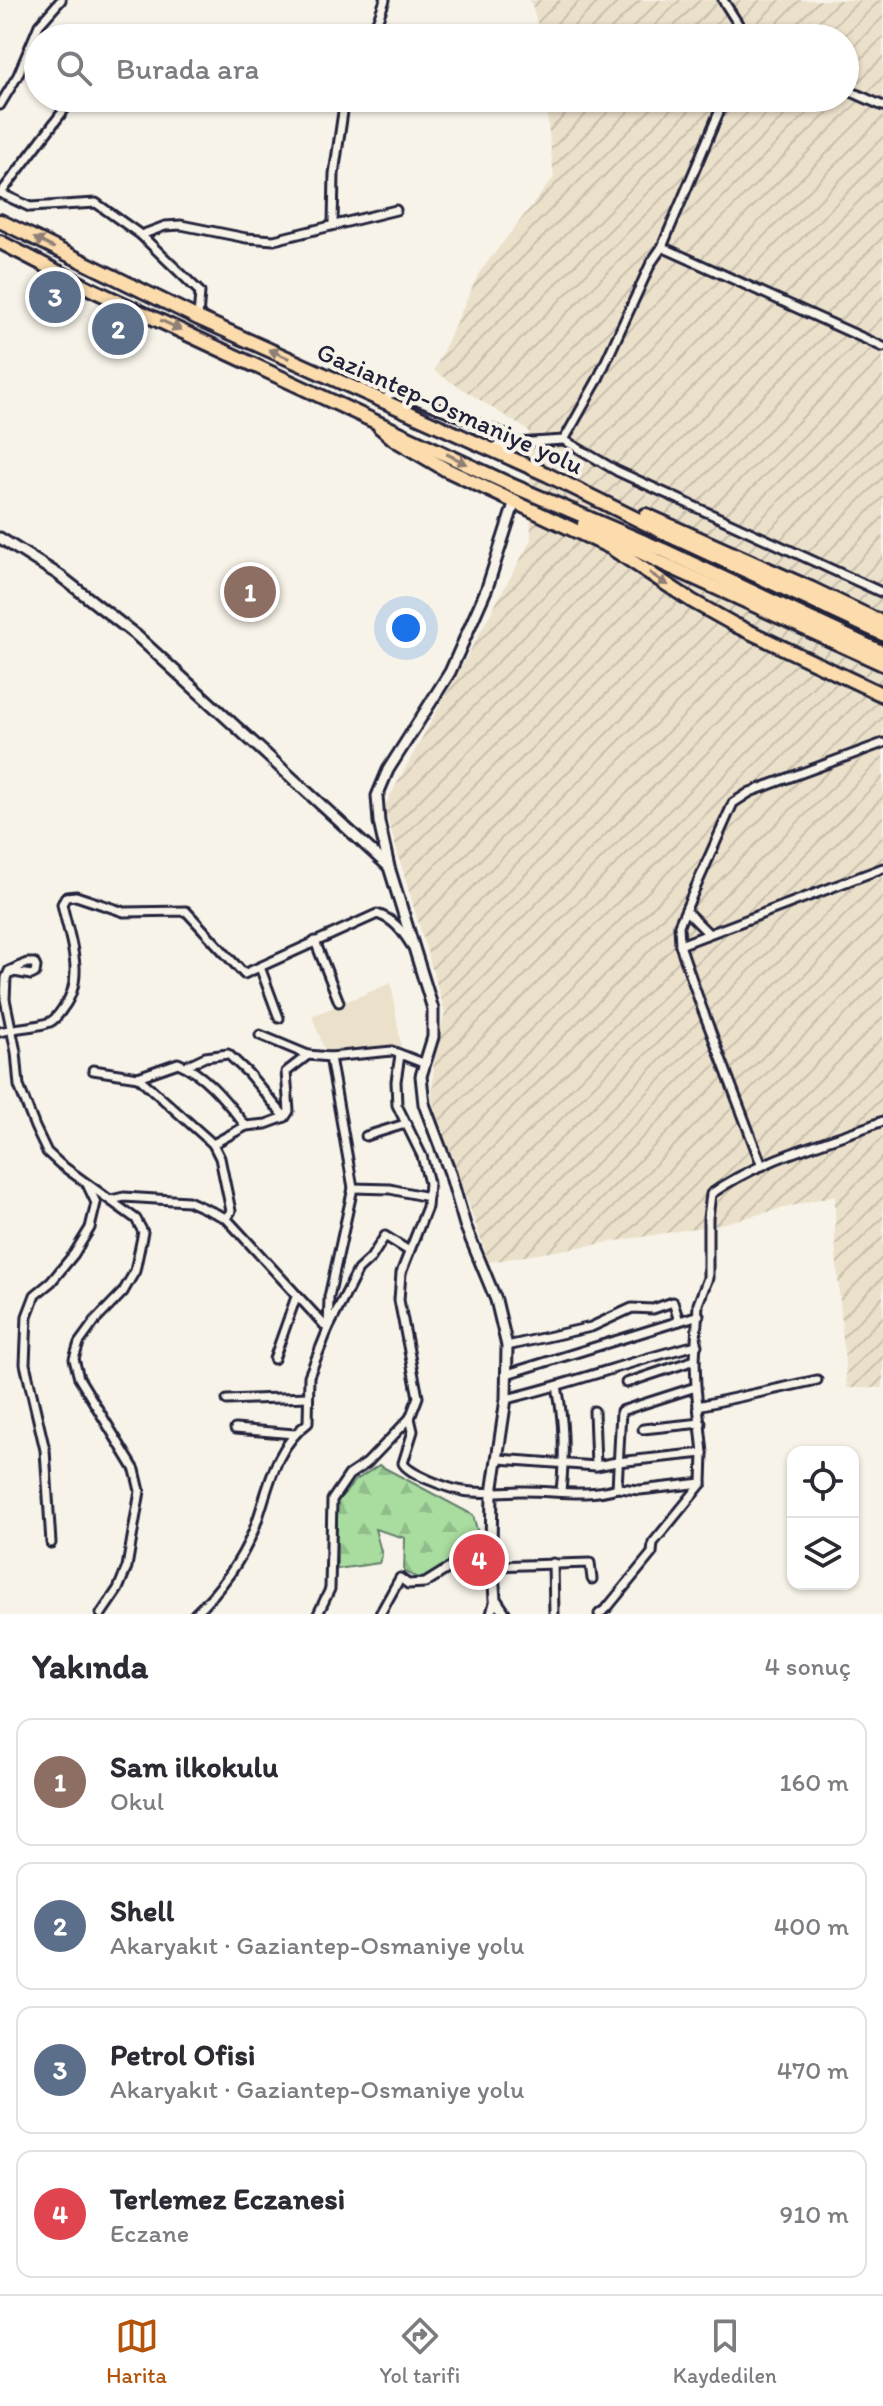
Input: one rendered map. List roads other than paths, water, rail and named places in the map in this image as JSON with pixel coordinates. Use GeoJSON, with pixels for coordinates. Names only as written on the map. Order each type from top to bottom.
{"type":"FeatureCollection","features":[{"type":"Feature","properties":{"kind":"highway","name":"Gaziantep-Osmaniye yolu"},"geometry":{"type":"LineString","coordinates":[[0,221],[198,318],[548,475],[673,537],[883,634]]}},
{"type":"Feature","properties":{"kind":"highway","name":"Gaziantep-Osmaniye yolu"},"geometry":{"type":"LineString","coordinates":[[0,242],[91,289],[883,653]]}},
{"type":"Feature","properties":{"kind":"highway"},"geometry":{"type":"LineString","coordinates":[[373,418],[394,439],[445,469],[610,547],[692,601],[735,625],[883,695]]}},
{"type":"Feature","properties":{"kind":"highway"},"geometry":{"type":"LineString","coordinates":[[548,475],[589,489],[883,623]]}},
{"type":"Feature","properties":{"kind":"highway"},"geometry":{"type":"LineString","coordinates":[[544,499],[577,521],[662,563],[883,664]]}},
{"type":"Feature","properties":{"kind":"highway"},"geometry":{"type":"LineString","coordinates":[[864,656],[883,673]]}},
{"type":"Feature","properties":{"kind":"street"},"geometry":{"type":"LineString","coordinates":[[40,24],[61,0]]}},
{"type":"Feature","properties":{"kind":"street"},"geometry":{"type":"LineString","coordinates":[[376,24],[385,0]]}},
{"type":"Feature","properties":{"kind":"street"},"geometry":{"type":"LineString","coordinates":[[723,0],[738,24]]}},
{"type":"Feature","properties":{"kind":"street"},"geometry":{"type":"LineString","coordinates":[[0,105],[24,61]]}},
{"type":"Feature","properties":{"kind":"street"},"geometry":{"type":"LineString","coordinates":[[859,95],[883,106]]}},
{"type":"Feature","properties":{"kind":"street"},"geometry":{"type":"LineString","coordinates":[[62,112],[0,193],[30,207],[96,203],[141,235],[200,292],[198,318]]}},
{"type":"Feature","properties":{"kind":"street"},"geometry":{"type":"LineString","coordinates":[[333,224],[334,174],[343,112]]}},
{"type":"Feature","properties":{"kind":"street"},"geometry":{"type":"LineString","coordinates":[[564,440],[597,381],[651,263],[662,247],[719,112]]}},
{"type":"Feature","properties":{"kind":"street"},"geometry":{"type":"LineString","coordinates":[[141,235],[165,226],[181,225],[246,238],[274,240],[396,210]]}},
{"type":"Feature","properties":{"kind":"street"},"geometry":{"type":"LineString","coordinates":[[662,247],[883,347]]}},
{"type":"Feature","properties":{"kind":"street"},"geometry":{"type":"LineString","coordinates":[[383,401],[390,394],[399,393],[502,433],[516,443]]}},
{"type":"Feature","properties":{"kind":"street"},"geometry":{"type":"LineString","coordinates":[[489,448],[564,440],[617,471],[883,593]]}},
{"type":"Feature","properties":{"kind":"street"},"geometry":{"type":"LineString","coordinates":[[491,1614],[495,1599],[491,1546],[492,1493],[506,1399],[507,1346],[496,1300],[473,1246],[424,1104],[421,1076],[435,1022],[389,867],[377,796],[388,770],[450,672],[487,588],[515,501]]}},
{"type":"Feature","properties":{"kind":"street"},"geometry":{"type":"LineString","coordinates":[[0,538],[59,575],[137,636],[389,867]]}},
{"type":"Feature","properties":{"kind":"street"},"geometry":{"type":"LineString","coordinates":[[762,1166],[680,945],[679,925],[733,803],[750,792],[883,743]]}},
{"type":"Feature","properties":{"kind":"street"},"geometry":{"type":"LineString","coordinates":[[680,945],[883,868]]}},
{"type":"Feature","properties":{"kind":"street"},"geometry":{"type":"LineString","coordinates":[[0,1032],[48,1023],[68,1002],[75,980],[75,961],[62,904],[66,897],[76,896],[124,912],[186,911],[244,974],[377,914],[388,917],[403,932],[416,953]]}},
{"type":"Feature","properties":{"kind":"street"},"geometry":{"type":"LineString","coordinates":[[686,911],[708,933]]}},
{"type":"Feature","properties":{"kind":"street"},"geometry":{"type":"LineString","coordinates":[[315,941],[339,1002]]}},
{"type":"Feature","properties":{"kind":"street"},"geometry":{"type":"LineString","coordinates":[[260,967],[279,1018]]}},
{"type":"Feature","properties":{"kind":"street"},"geometry":{"type":"LineString","coordinates":[[9,971],[5,999],[19,1086],[47,1152],[136,1219],[143,1232],[142,1249],[135,1271],[123,1292],[79,1343],[74,1359],[79,1378],[135,1470],[140,1491],[127,1567],[118,1589],[101,1614]]}},
{"type":"Feature","properties":{"kind":"street"},"geometry":{"type":"LineString","coordinates":[[260,1035],[308,1055],[330,1057],[392,1051],[423,1063]]}},
{"type":"Feature","properties":{"kind":"street"},"geometry":{"type":"LineString","coordinates":[[185,1066],[205,1057],[228,1054],[285,1117]]}},
{"type":"Feature","properties":{"kind":"street"},"geometry":{"type":"LineString","coordinates":[[213,1144],[246,1126],[266,1124],[285,1117],[289,1111],[286,1072],[308,1055]]}},
{"type":"Feature","properties":{"kind":"street"},"geometry":{"type":"LineString","coordinates":[[318,1614],[330,1589],[332,1500],[349,1475],[367,1463],[410,1418],[418,1397],[399,1300],[401,1273],[427,1207],[429,1183],[422,1156],[397,1105],[396,1081],[400,1055]]}},
{"type":"Feature","properties":{"kind":"street"},"geometry":{"type":"LineString","coordinates":[[328,1329],[329,1297],[353,1188],[330,1057]]}},
{"type":"Feature","properties":{"kind":"street"},"geometry":{"type":"LineString","coordinates":[[93,1070],[138,1077],[178,1063],[191,1068],[246,1126]]}},
{"type":"Feature","properties":{"kind":"street"},"geometry":{"type":"LineString","coordinates":[[138,1077],[213,1144],[220,1158],[231,1211],[226,1218]]}},
{"type":"Feature","properties":{"kind":"street"},"geometry":{"type":"LineString","coordinates":[[599,1614],[652,1553],[653,1543],[702,1483],[703,1453],[695,1360],[698,1304],[708,1278],[711,1194],[762,1166],[883,1121]]}},
{"type":"Feature","properties":{"kind":"street"},"geometry":{"type":"LineString","coordinates":[[366,1136],[405,1124]]}},
{"type":"Feature","properties":{"kind":"street"},"geometry":{"type":"LineString","coordinates":[[51,1543],[45,1450],[25,1364],[27,1316],[35,1295],[51,1282],[74,1254],[90,1228],[96,1203],[86,1182]]}},
{"type":"Feature","properties":{"kind":"street"},"geometry":{"type":"LineString","coordinates":[[353,1188],[390,1189],[428,1197]]}},
{"type":"Feature","properties":{"kind":"street"},"geometry":{"type":"LineString","coordinates":[[111,1200],[124,1197],[188,1201],[226,1218],[328,1329]]}},
{"type":"Feature","properties":{"kind":"street"},"geometry":{"type":"LineString","coordinates":[[195,1614],[212,1598],[235,1566],[253,1532],[265,1490],[294,1434],[308,1423],[309,1376],[328,1329],[358,1270],[371,1258],[385,1236],[409,1251]]}},
{"type":"Feature","properties":{"kind":"street"},"geometry":{"type":"LineString","coordinates":[[274,1359],[296,1297]]}},
{"type":"Feature","properties":{"kind":"street"},"geometry":{"type":"LineString","coordinates":[[507,1346],[591,1327],[632,1308],[653,1309],[673,1302],[679,1321]]}},
{"type":"Feature","properties":{"kind":"street"},"geometry":{"type":"LineString","coordinates":[[507,1374],[699,1315]]}},
{"type":"Feature","properties":{"kind":"street"},"geometry":{"type":"LineString","coordinates":[[506,1399],[697,1345]]}},
{"type":"Feature","properties":{"kind":"street"},"geometry":{"type":"LineString","coordinates":[[626,1383],[695,1360]]}},
{"type":"Feature","properties":{"kind":"street"},"geometry":{"type":"LineString","coordinates":[[698,1406],[817,1380]]}},
{"type":"Feature","properties":{"kind":"street"},"geometry":{"type":"LineString","coordinates":[[557,1386],[562,1410],[564,1464],[561,1491]]}},
{"type":"Feature","properties":{"kind":"street"},"geometry":{"type":"LineString","coordinates":[[617,1488],[621,1411],[696,1387]]}},
{"type":"Feature","properties":{"kind":"street"},"geometry":{"type":"LineString","coordinates":[[227,1400],[308,1397]]}},
{"type":"Feature","properties":{"kind":"street"},"geometry":{"type":"LineString","coordinates":[[594,1411],[596,1466]]}},
{"type":"Feature","properties":{"kind":"street"},"geometry":{"type":"LineString","coordinates":[[410,1418],[413,1431],[404,1467],[454,1489],[492,1493],[561,1491],[597,1494],[617,1488],[640,1490],[702,1483]]}},
{"type":"Feature","properties":{"kind":"street"},"geometry":{"type":"LineString","coordinates":[[643,1429],[701,1423]]}},
{"type":"Feature","properties":{"kind":"street"},"geometry":{"type":"LineString","coordinates":[[235,1429],[294,1434]]}},
{"type":"Feature","properties":{"kind":"street"},"geometry":{"type":"LineString","coordinates":[[499,1459],[596,1466],[703,1453]]}},
{"type":"Feature","properties":{"kind":"street"},"geometry":{"type":"LineString","coordinates":[[380,1614],[400,1578],[408,1584],[425,1583],[478,1550],[491,1546]]}},
{"type":"Feature","properties":{"kind":"street"},"geometry":{"type":"LineString","coordinates":[[553,1563],[554,1614]]}},
{"type":"Feature","properties":{"kind":"street"},"geometry":{"type":"LineString","coordinates":[[493,1566],[590,1563],[592,1579]]}},
{"type":"Feature","properties":{"kind":"street"},"geometry":{"type":"LineString","coordinates":[[495,1599],[505,1614]]}},
{"type":"Feature","properties":{"kind":"place","name":"Petrol Ofisi"},"geometry":{"type":"Point","coordinates":[55,297]}},
{"type":"Feature","properties":{"kind":"place","name":"Shell"},"geometry":{"type":"Point","coordinates":[118,329]}},
{"type":"Feature","properties":{"kind":"place","name":"Sam ilkokulu"},"geometry":{"type":"Point","coordinates":[250,592]}},
{"type":"Feature","properties":{"kind":"place","name":"Terlemez Eczanesi"},"geometry":{"type":"Point","coordinates":[479,1560]}}]}
